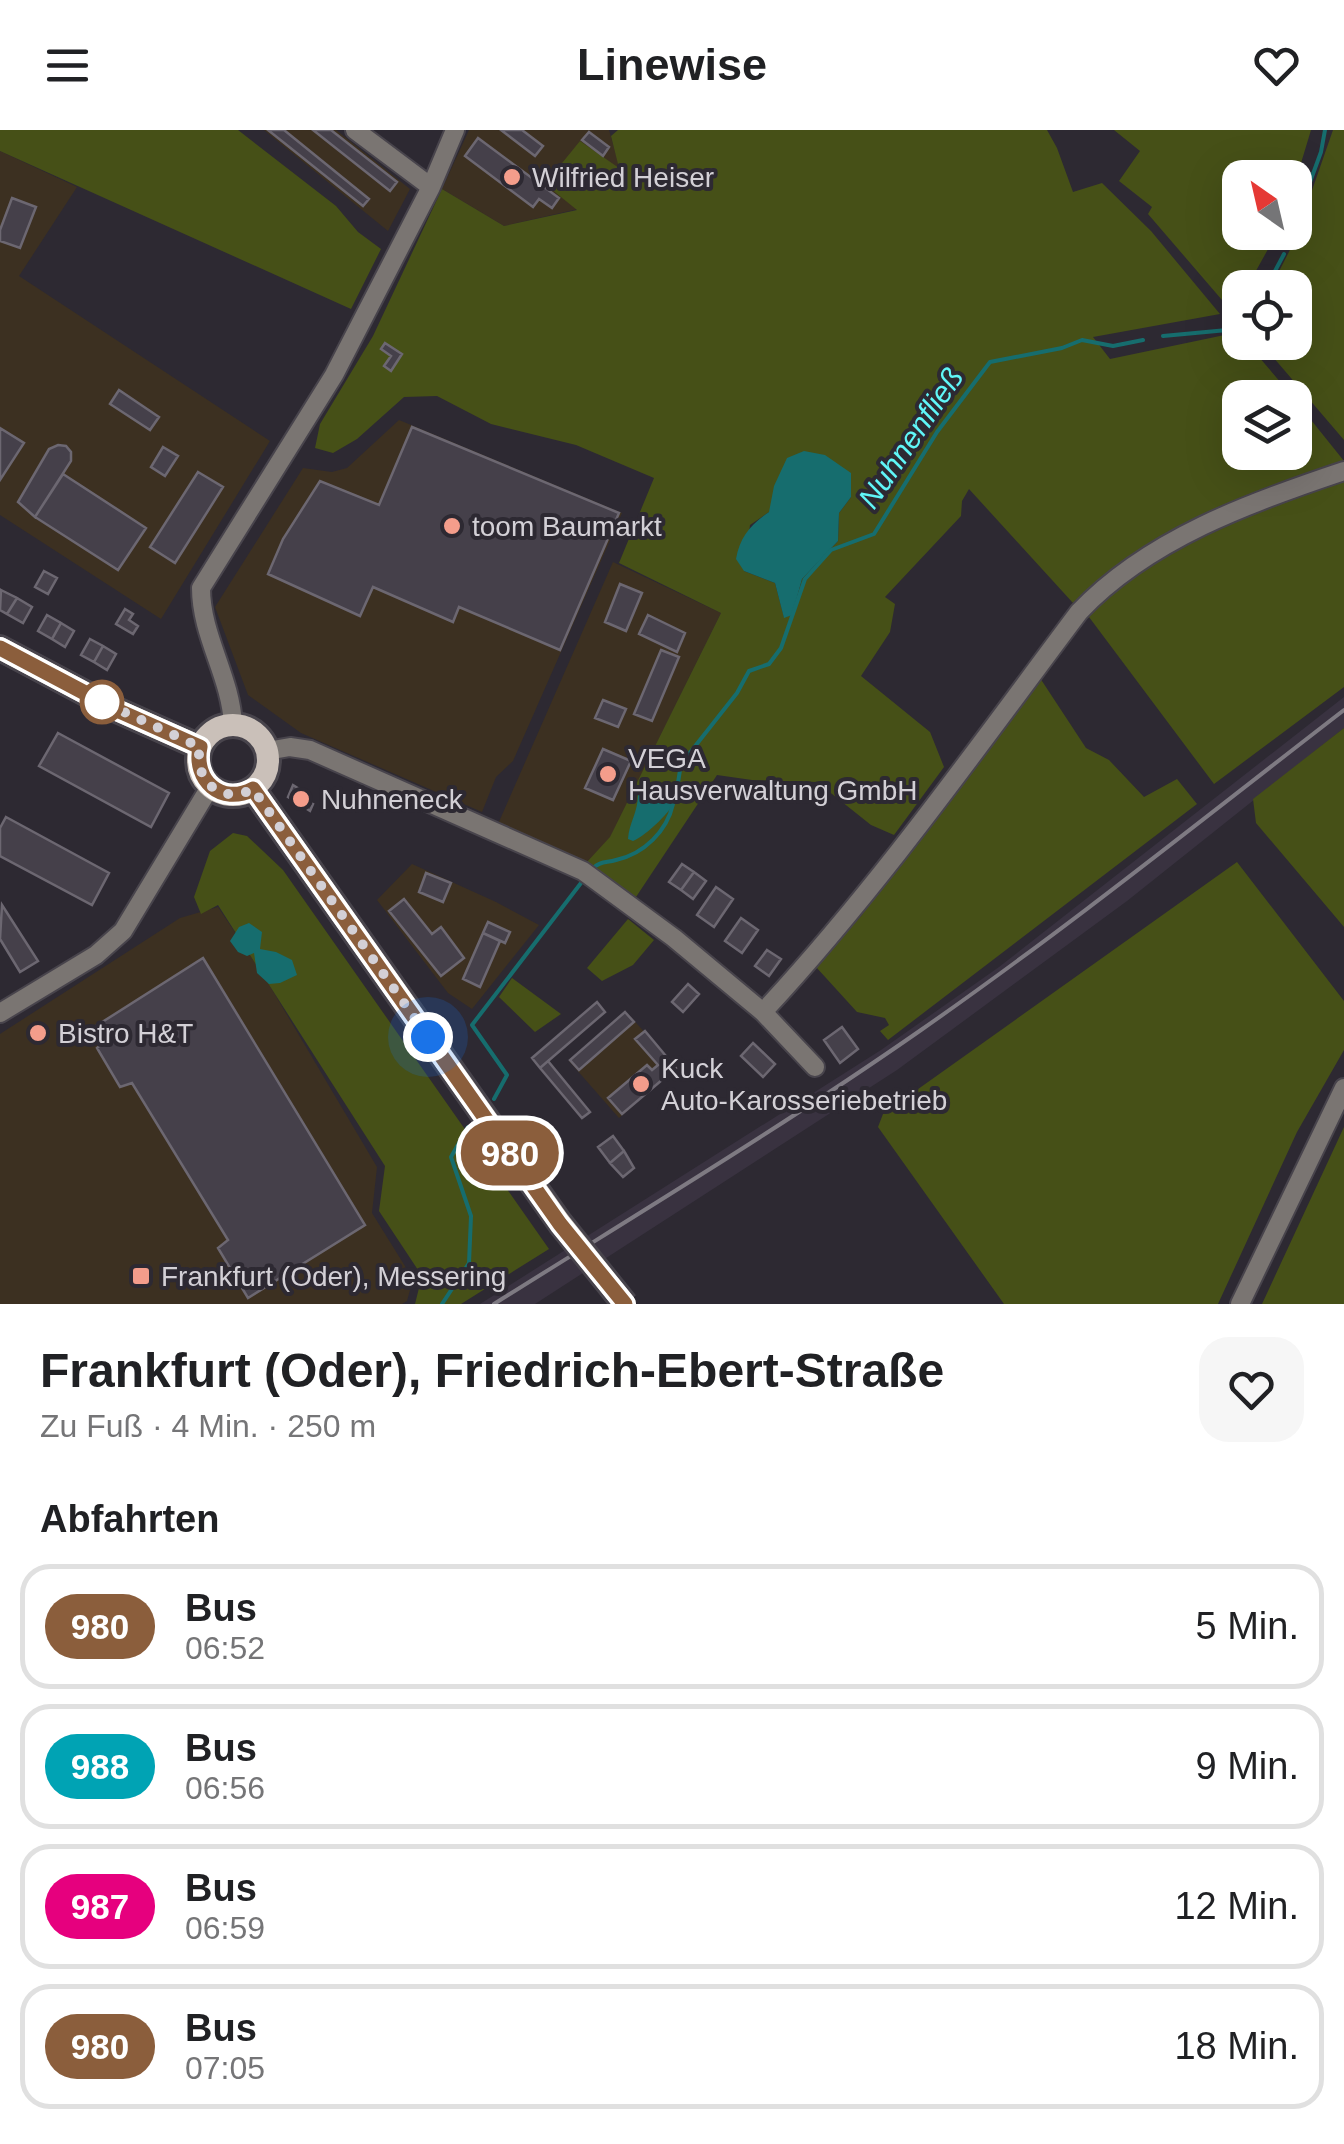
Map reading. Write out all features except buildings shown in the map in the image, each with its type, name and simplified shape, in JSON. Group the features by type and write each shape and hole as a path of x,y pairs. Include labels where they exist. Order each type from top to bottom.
{"main road":[{"path":"0,648 119,711 200,747"},
{"path":"234,725 255,732 267,752 264,776 253,789 235,795 210,787 199,768 200,747 214,731 234,725"},
{"path":"253,789 560,1224 625,1304"}],"street":[{"path":"355,130 430,187"},
{"path":"234,725 232,702 201,611 201,588 334,375 455,130"},
{"path":"764,1012 832,938 894,860 1096,593 1180,537 1270,496 1344,471"},
{"path":"267,752 310,750 583,872 674,938 764,1012 815,1067"},
{"path":"0,1014 96,955 124,931 210,787"},
{"path":"1240,1304 1344,1088"}],"shaded area":[{"path":"264,130 336,130 410,189 388,231"},
{"path":"469,130 609,130 620,169 578,209 504,226 442,189"},
{"path":"0,151 77,187 19,276 270,441 161,619 0,515"},
{"path":"399,420 622,513 513,761 496,777 482,812 301,733 248,695 215,607 303,468 332,472 347,468"},
{"name":"VEGA Hausverwaltung GmbH","path":"613,562 721,613 610,838 586,863 498,824"},
{"path":"1344,697 1344,728 1127,901 897,1070 535,1304 480,1304 881,1050 999,967"},
{"path":"412,864 539,925 472,1009 448,993 377,900"},
{"path":"218,907 264,976 377,1167 372,1213 413,1279 407,1301 0,1304 0,1034 180,918"},
{"name":"Kuck Auto-Karosseriebetrieb","path":"625,1011 677,1067 619,1118 569,1061"}],"green space":[{"path":"0,130 238,130 336,206 358,232 381,249 351,309 0,151"},
{"path":"618,130 1047,130 1073,192 1102,183 1151,231 1220,314 1093,337 1110,359 1222,336 1222,360 1261,360 1279,380 1222,380 1222,470 1312,470 1312,421 1344,461 1201,519 1136,557 1073,603 969,489 962,501 961,516 885,597 895,604 890,632 861,676 930,732 944,767 894,835 871,825 817,782 717,775 636,897 586,863 610,837 721,613 619,563 654,478 576,445 491,424 437,396 404,397 357,439 333,453 315,448 320,424 373,336 442,189 504,226 577,210 545,184 580,141 619,168 611,136","holes":["851,497 839,513 838,541 802,579 792,615 784,617 775,583 744,571 750,525 769,512"]},
{"path":"1114,130 1311,130 1302,160 1222,160 1222,250 1268,250 1256,270 1222,270 1222,300 1148,214 1152,207 1119,181 1140,151"},
{"path":"1333,130 1344,130 1344,440 1312,403 1312,380 1293,380 1276,360 1312,360 1312,270 1280,270 1290,250 1312,250 1312,190"},
{"path":"1344,481 1344,687 1214,784 1086,613 1147,569 1209,535"},
{"path":"1040,678 1086,748 1109,760 1144,797 1177,779 1197,804 888,1040 880,1031 889,1025 885,1018 857,1012 816,967 861,916"},
{"path":"1344,728 1344,927 1256,823 1253,799"},
{"path":"233,833 247,836 283,870 549,1249 461,1304 415,1304 422,1276 379,1211 385,1166 218,905 201,914 194,897 210,851"},
{"path":"1237,862 1344,1001 1344,1050 1297,1132 1218,1304 1004,1304 878,1127 883,1114"},
{"path":"628,919 654,940 633,965 602,981 587,968"},
{"path":"512,978 561,1014 535,1032 499,997"},
{"path":"1344,1127 1344,1304 1262,1304"}],"water":[{"path":"804,451 825,455 851,473 851,497 839,513 838,541 802,579 792,615 784,618 775,583 744,571 736,559 747,532 769,512 774,486 787,458"},
{"path":"650,784 667,785 678,796 659,822 633,841 628,839 638,795"},
{"path":"249,923 262,932 260,949 292,960 297,975 269,984 257,973 254,953 247,956 238,952 230,941 239,927"}],"waterway":[{"name":"Nuhnenfließ","path":"1312,177 1325,130"},
{"name":"Nuhnenfließ","path":"1276,270 1284,254"},
{"name":"Nuhnenfließ","path":"1163,336 1222,330"},
{"name":"Nuhnenfließ","path":"676,795 681,764 737,693 749,671 769,664 781,648 805,579 831,550 874,534 937,432 990,362 1062,348 1082,340 1113,346 1143,340"},
{"name":"Nuhnenfließ","path":"593,868 645,847 666,823 673,804"},
{"name":"Nuhnenfließ","path":"494,1099 507,1075 472,1025 581,883"},
{"name":"Nuhnenfließ","path":"442,1304 469,1263 471,1216 451,1157 468,1127"}],"railway":[{"path":"494,1304 763,1136 921,1030 1082,913 1344,710"}],"bus line":[{"name":"980","path":"0,648 119,711 200,747 198,758 203,779 217,792 235,795 253,789 560,1224 625,1304"}],"place":[{"name":"Wilfried Heiser","path":"512,177"},
{"name":"toom Baumarkt","path":"452,526"},
{"name":"VEGA Hausverwaltung GmbH","path":"608,774"},
{"name":"Nuhneneck","path":"301,799"},
{"name":"Bistro H&T","path":"38,1033"},
{"name":"Kuck Auto-Karosseriebetrieb","path":"641,1084"},
{"name":"Frankfurt (Oder), Messering","path":"141,1276"}],"route":[{"path":"102,702 89,696 200,747 198,758 203,779 217,792 235,795 253,789 428,1037"}]}
